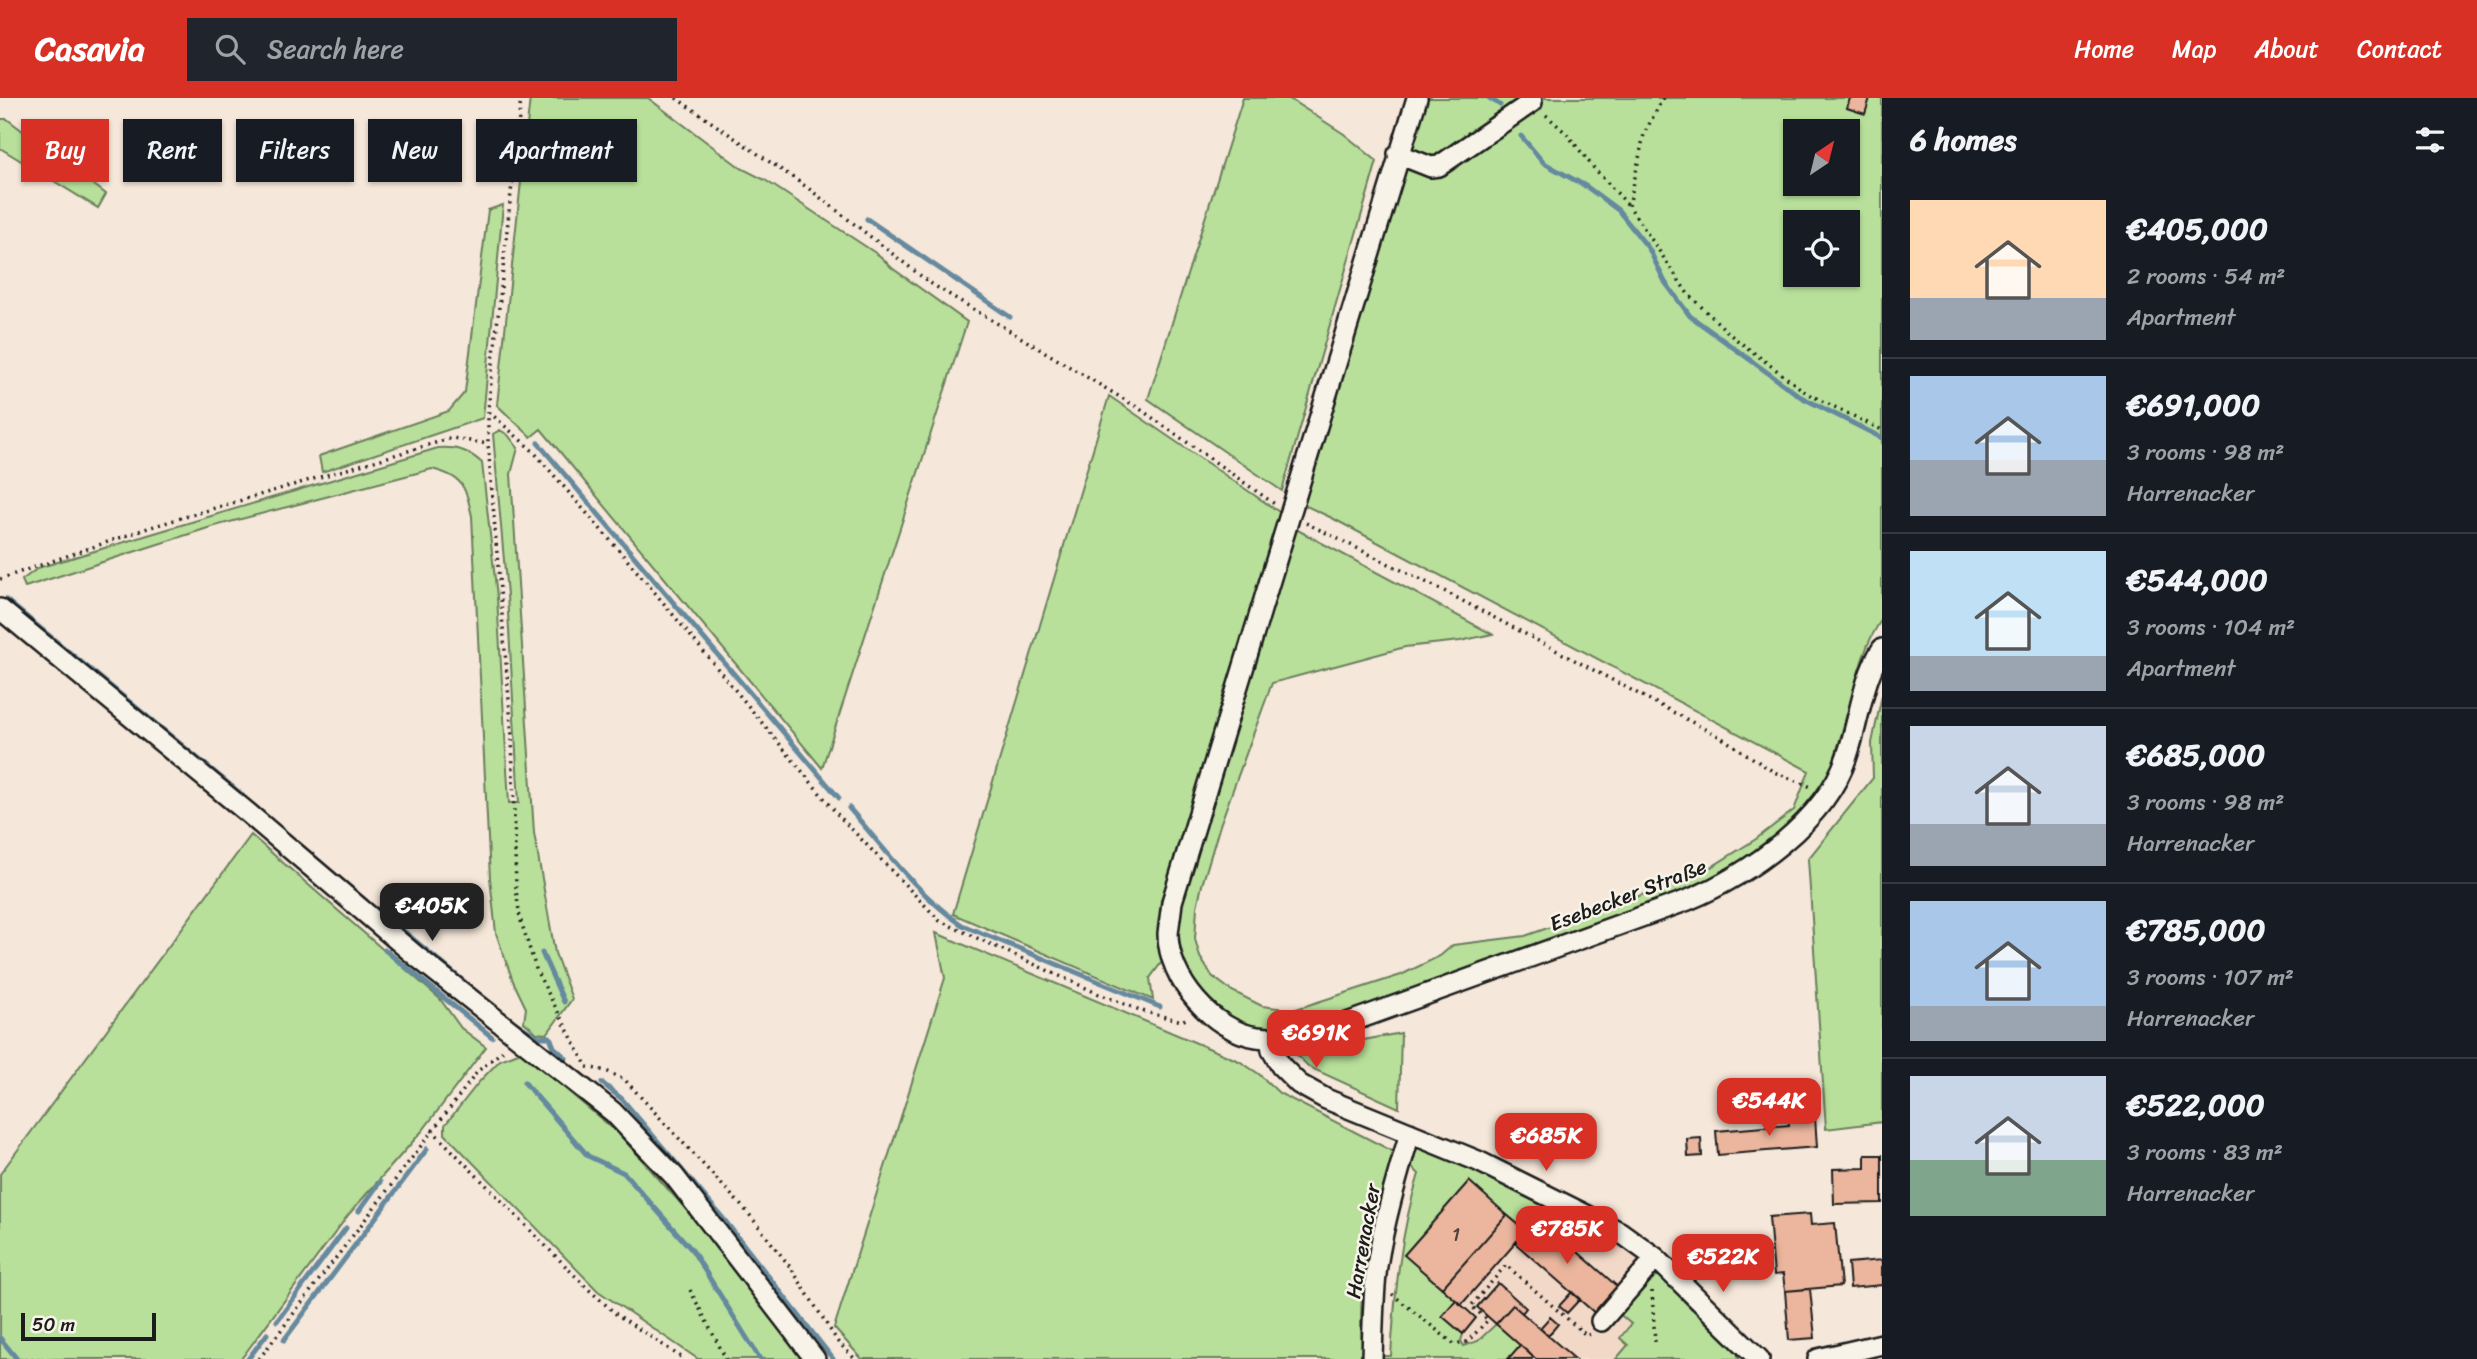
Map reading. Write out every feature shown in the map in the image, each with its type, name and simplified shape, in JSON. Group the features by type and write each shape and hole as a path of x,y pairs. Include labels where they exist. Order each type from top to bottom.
{"street":[{"name":"Esebecker Straße","path":"1416,98 1172,902 1168,935 1173,958 1184,982 1202,1008 1235,1032 1270,1038 1300,1037 1336,1027 1706,892 1749,867 1781,842 1828,795 1846,759 1874,664 1882,649"},
{"path":"1398,155 1431,167 1439,166 1532,103"},
{"path":"0,609 248,813 416,956 587,1090 632,1131 674,1176 815,1359"},
{"path":"1270,1038 1272,1050 1281,1066 1299,1084 1326,1099 1478,1161 1620,1232 1656,1258 1759,1359"},
{"name":"Harrenacker","path":"1372,1359 1376,1281 1388,1209 1410,1133"},
{"path":"1601,1321 1656,1258"},
{"path":"1818,1359 1882,1344"}],"path":[{"path":"521,98 488,411 488,444 512,736 516,890 520,918 537,972 587,1067 606,1071 625,1080 749,1214 791,1268 838,1342 855,1359"},
{"path":"676,98 808,188 930,283 1140,409 1289,514 1442,590 1722,738 1774,772 1828,795"},
{"path":"1629,206 1644,134 1663,98"},
{"path":"1532,103 1567,134 1629,206 1688,294 1733,337 1808,394 1882,430"},
{"path":"488,411 533,451 647,583 838,814 940,921 1087,989 1145,1012 1182,1021 1202,1008"},
{"path":"0,579 150,527 452,438 488,444"},
{"path":"259,1359 478,1071 519,1038"},
{"path":"432,1130 616,1314 684,1359"},
{"path":"1656,1258 1651,1277 1656,1343"},
{"path":"1376,1281 1454,1344 1467,1342 1488,1320 1471,1306 1506,1265 1587,1336 1601,1321"},
{"path":"690,1290 726,1359"}],"shaded area":[{"path":"1417,1147 1616,1238 1662,1275 1648,1278 1617,1312 1631,1324 1628,1345 1616,1359 1383,1359 1382,1356 1391,1356 1394,1300 1400,1258 1408,1208 1419,1174 1408,1163"}],"green space":[{"path":"530,98 648,98 741,168 765,180 880,256 892,268 967,322 822,768 541,429 531,437 497,405 521,182 637,182 637,119 528,119"},
{"path":"1243,98 1288,98 1344,134 1377,161 1282,491 1148,399"},
{"path":"1425,98 1882,98 1882,619 1862,660 1836,755 1826,781 1801,814 1769,842 1698,887 1314,1025 1282,1029 1257,1028 1231,1019 1216,1009 1193,981 1186,965 1181,947 1179,911 1294,528 1492,634 1460,641 1405,647 1272,683 1220,825 1197,907 1195,939 1200,957 1212,976 1232,991 1262,1006 1293,1010 1401,975 1440,956 1453,945 1525,936 1653,891 1713,866 1756,839 1794,810 1809,771 1304,505"},
{"path":"0,119 7,119 21,130 21,161 0,148"},
{"path":"56,182 90,182 106,194 98,208"},
{"path":"503,205 483,418 322,472 319,456 449,411 465,392 488,210"},
{"path":"1109,396 1282,514 1164,959 1150,978 1153,1000 953,914"},
{"path":"500,430 508,435 518,448 511,474 534,833 555,953 572,999 547,1034 537,1033 524,1022 526,1008 496,933 490,878 472,516 465,490 457,479 432,469 211,527 25,587 22,580 38,568 438,448 467,452 482,463 497,597 509,803 519,803 507,595 493,434"},
{"path":"1882,695 1882,1122 1826,1129 1808,859 1873,778 1872,743"},
{"path":"251,835 440,999 461,1028 486,1047 423,1130 349,1214 241,1359 0,1359 0,1174"},
{"path":"936,933 1239,1061 1259,1074 1279,1093 1394,1152 1379,1202 1363,1281 1361,1334 1364,1359 862,1359 834,1328 945,978"},
{"path":"1401,1033 1399,1108 1309,1067 1295,1053"},
{"path":"521,1052 618,1133 691,1215 802,1359 698,1359 598,1291 445,1134 445,1125 479,1082 500,1060"},
{"path":"1425,1147 1548,1204 1541,1217 1526,1231 1507,1215 1442,1288 1456,1300 1442,1316 1463,1334 1461,1341 1464,1346 1478,1341 1496,1324 1522,1347 1517,1359 1383,1359 1382,1356 1391,1356 1403,1241 1419,1174 1408,1163 1412,1149"},
{"path":"1662,1275 1684,1301 1736,1350 1739,1359 1616,1359 1628,1345 1620,1338 1631,1324 1616,1311 1648,1278"}],"building":[{"path":"1850,98 1870,98 1865,114 1847,108"},
{"path":"1815,1117 1817,1147 1718,1155 1716,1131 1789,1125 1788,1119"},
{"path":"1701,1138 1702,1156 1688,1157 1687,1139"},
{"path":"1865,1155 1882,1155 1882,1203 1834,1204 1833,1169 1865,1168"},
{"path":"1469,1181 1507,1215 1442,1288 1404,1255"},
{"path":"1810,1214 1811,1225 1835,1223 1841,1286 1785,1291 1783,1274 1774,1275 1769,1217"},
{"path":"1507,1215 1526,1231 1461,1305 1442,1288"},
{"path":"1538,1217 1619,1288 1596,1314 1515,1243"},
{"path":"1882,1260 1882,1285 1850,1288 1848,1263"},
{"path":"1498,1283 1526,1308 1522,1313 1513,1305 1496,1324 1477,1307"},
{"path":"1810,1289 1815,1338 1789,1340 1785,1291"},
{"path":"1572,1292 1580,1299 1567,1313 1559,1306"},
{"path":"1456,1300 1476,1318 1463,1334 1442,1316"},
{"path":"1513,1305 1575,1359 1536,1359 1522,1347 1496,1324"},
{"path":"1550,1317 1558,1324 1548,1336 1540,1328"},
{"path":"1520,1345 1532,1359 1508,1359"}],"waterway":[{"path":"1489,98 1500,105"},
{"path":"1521,136 1544,163 1587,187 1618,210 1649,249 1665,282 1690,316 1801,397 1882,438"},
{"path":"867,219 1010,317"},
{"path":"538,443 839,798"},
{"path":"6,600 241,794"},
{"path":"849,808 916,885 962,925 1160,1007"},
{"path":"299,844 366,901"},
{"path":"377,909 474,990"},
{"path":"385,950 492,1037"},
{"path":"542,953 564,1002"},
{"path":"517,1024 538,1037 550,1037 554,1047 566,1058"},
{"path":"524,1082 588,1156 624,1173 692,1250 760,1359"},
{"path":"602,1083 622,1099 722,1217 833,1359"},
{"path":"284,1340 427,1149"},
{"path":"359,1211 380,1182"},
{"path":"277,1321 346,1228"},
{"path":"248,1359 267,1334"},
{"path":"0,1338 17,1359"}]}
